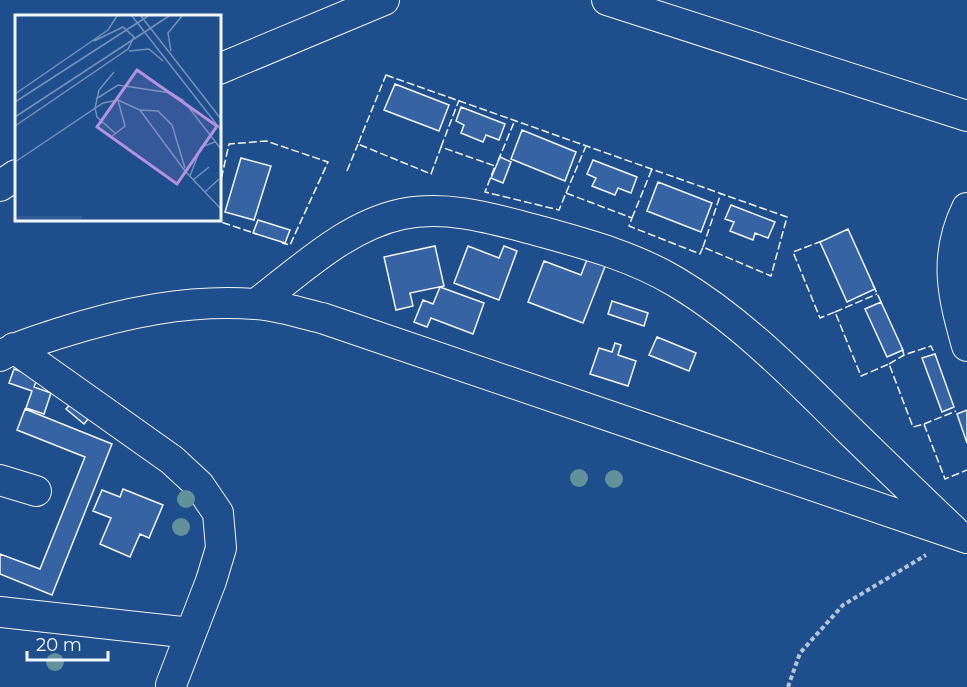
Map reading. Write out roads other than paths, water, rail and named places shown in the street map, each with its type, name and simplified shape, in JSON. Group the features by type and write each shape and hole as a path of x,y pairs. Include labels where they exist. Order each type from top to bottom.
{"lane":[{"path":"220,69 384,0"},
{"path":"606,0 967,116"},
{"path":"0,186 15,176"},
{"path":"967,208 960,223 952,257 953,291 967,346"},
{"path":"256,304 327,250 363,228 403,214 444,211 486,217 597,247 638,262 676,282 728,319 804,385 963,537"},
{"path":"7,352 93,323 143,311 198,303 256,304 322,318 963,537"},
{"path":"7,352 172,460 200,485 218,513 221,548 171,685"},
{"path":"0,480 36,492"},
{"path":"0,612 191,633"}]}
